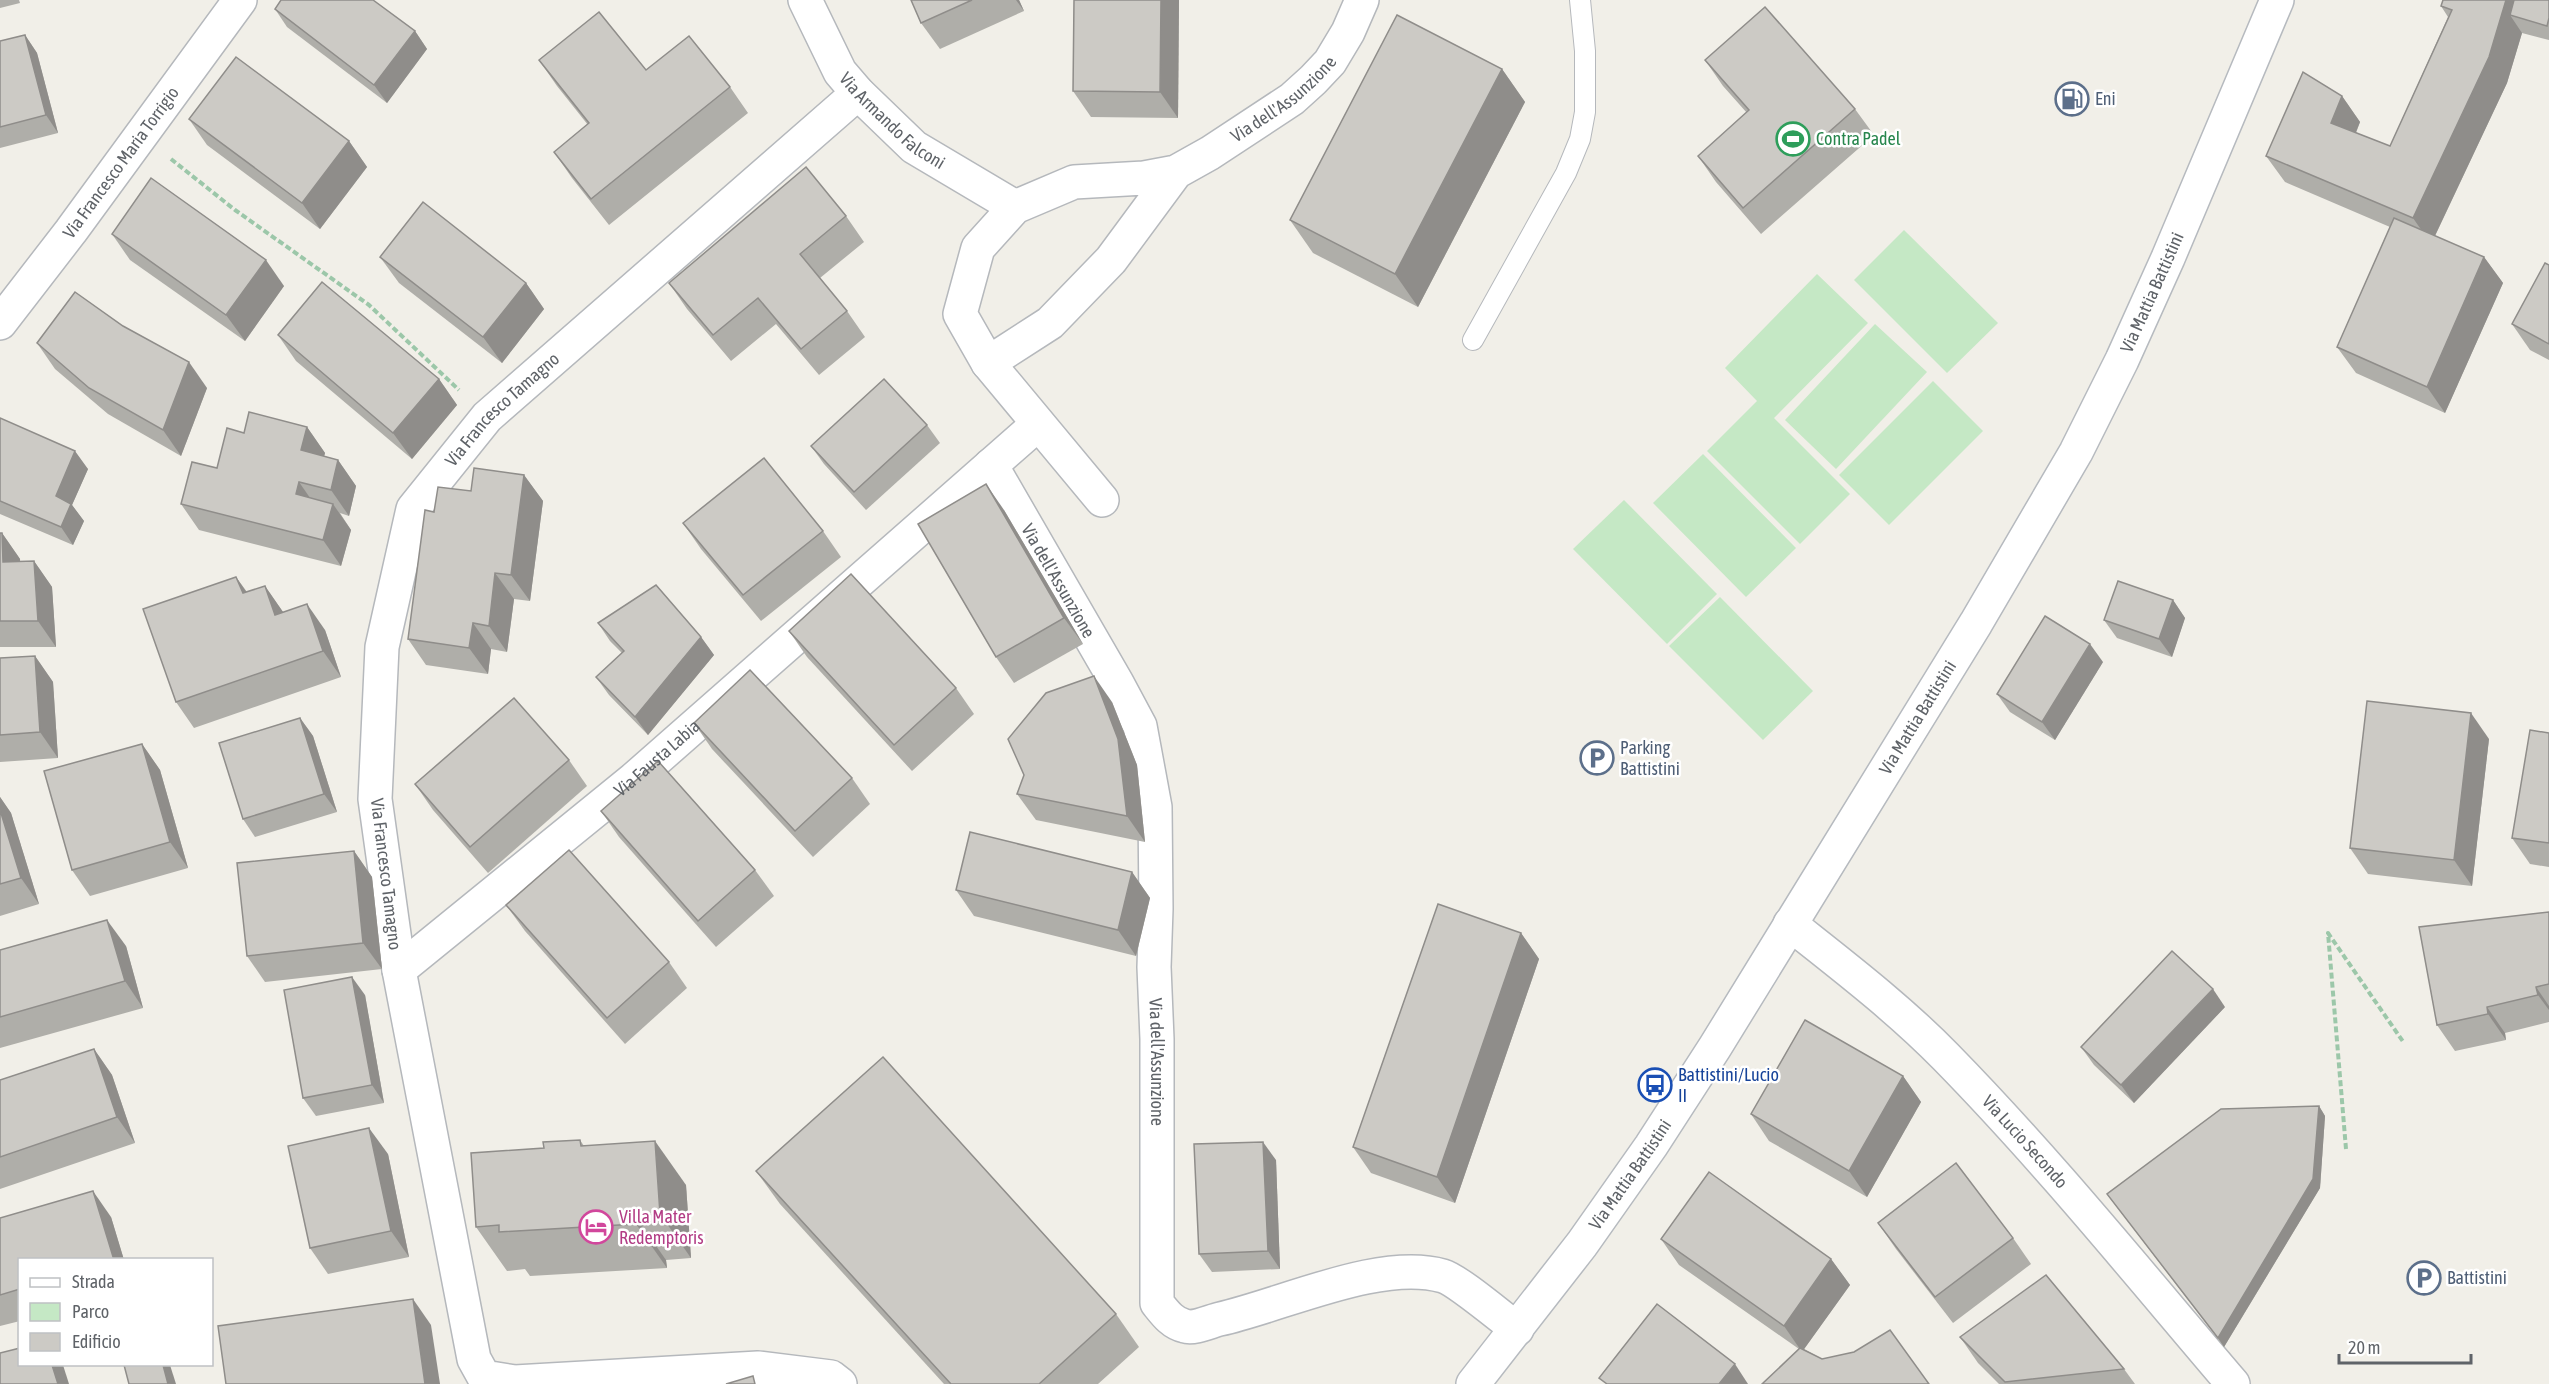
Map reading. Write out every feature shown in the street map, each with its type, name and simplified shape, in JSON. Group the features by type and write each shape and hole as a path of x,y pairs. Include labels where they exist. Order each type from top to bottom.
{"street":[{"name":"Via Francesco Maria Torrigio","path":"0,323 142,136 240,0"},
{"name":"Via Armando Falconi","path":"805,0 840,72 858,93 914,147 1015,207"},
{"name":"Via dell'Assunzione","path":"1102,500 988,363 960,314 978,248 1015,207 1074,182 1144,178 1176,172 1268,116 1314,80 1330,62 1348,32 1362,0"},
{"name":"Via Mattia Battistini","path":"1473,1384 1582,1244 1651,1146 1970,633 2076,452 2122,360 2168,258 2277,0"},
{"name":"Via Francesco Tamagno","path":"840,1384 831,1377 758,1368 515,1382 484,1377 474,1359 399,970 375,799 382,647 413,509 488,417 858,93"},
{"name":"Via dell'Assunzione","path":"988,363 1050,323 1112,260 1176,172"},
{"name":"Via Fausta Labia","path":"399,970 634,780 1038,424"},
{"name":"Via dell'Assunzione","path":"991,465 1118,683 1140,726 1155,807 1157,1304 1169,1318 1186,1327 1335,1286 1388,1274 1419,1271 1446,1276 1517,1329"},
{"name":"Via Lucio Secondo","path":"1790,924 1854,975 1944,1055 2041,1160 2233,1384"}],"lane":[{"path":"1473,340 1566,173 1580,139 1585,112 1585,51 1580,0"}],"path":[{"path":"142,136 235,210 369,305 488,417"},
{"path":"2346,1149 2328,933 2404,1043"}],"green space":[{"path":"1904,230 1998,323 1947,373 1854,280"},
{"path":"1817,274 1868,323 1774,418 1850,494 1800,544 1707,451 1757,401 1725,368"},
{"path":"1875,324 1927,372 1836,469 1785,420"},
{"path":"1933,381 1983,431 1889,525 1839,475"},
{"path":"1703,454 1796,548 1746,597 1653,503"},
{"path":"1624,500 1717,594 1667,644 1573,549"},
{"path":"1720,597 1813,691 1763,740 1669,646"}],"building":[{"path":"281,0 373,0 415,31 374,85 275,9"},
{"path":"911,0 972,0 921,23"},
{"path":"1074,0 1161,0 1160,92 1073,91"},
{"path":"2443,0 2506,0 2489,57 2413,218 2266,156 2303,72 2342,96 2331,123 2390,146 2452,10 2441,6"},
{"path":"2514,0 2549,0 2547,26 2510,15"},
{"path":"1765,7 1855,109 1743,208 1698,156 1749,110 1705,60"},
{"path":"599,12 646,70 689,36 730,87 591,199 554,152 589,123 539,60"},
{"path":"1397,15 1502,69 1395,274 1290,220"},
{"path":"25,35 46,115 0,127 0,41"},
{"path":"236,57 349,141 302,203 189,119"},
{"path":"806,167 846,216 800,254 847,311 801,349 758,298 713,335 669,283"},
{"path":"151,178 266,260 226,315 112,234"},
{"path":"423,202 526,283 483,337 380,257"},
{"path":"2394,218 2484,257 2427,387 2337,347"},
{"path":"2545,263 2549,265 2549,344 2512,324"},
{"path":"322,282 439,379 393,433 278,335"},
{"path":"75,292 123,326 189,362 163,430 89,388 37,343"},
{"path":"884,379 927,425 854,492 811,446"},
{"path":"249,412 307,427 301,450 338,460 331,490 299,482 296,494 333,504 323,540 181,504 192,462 217,468 227,428 244,433"},
{"path":"0,418 75,451 56,496 71,504 61,527 0,501"},
{"path":"764,458 823,531 743,595 683,523"},
{"path":"474,468 524,475 511,575 495,573 489,626 473,623 469,648 408,639 425,510 434,512 438,487 471,491"},
{"path":"986,484 1064,618 996,657 918,524"},
{"path":"0,533 2,533 3,562 34,561 38,621 0,621"},
{"path":"851,574 956,688 894,745 789,631"},
{"path":"236,577 243,593 265,586 275,615 307,604 323,651 176,702 143,609"},
{"path":"2118,581 2173,600 2159,639 2104,620"},
{"path":"656,585 701,637 635,717 596,677 624,651 598,623"},
{"path":"2045,616 2090,644 2042,722 1997,694"},
{"path":"35,656 40,732 0,735 0,658"},
{"path":"750,670 852,778 795,831 694,723"},
{"path":"1094,676 1118,739 1127,816 1017,794 1024,775 1008,739 1046,693"},
{"path":"514,698 569,760 470,847 415,784"},
{"path":"2367,701 2471,713 2454,860 2350,848"},
{"path":"300,718 324,794 243,819 219,743"},
{"path":"2530,730 2549,733 2549,843 2512,838"},
{"path":"142,744 170,842 72,870 44,771"},
{"path":"658,761 755,870 698,921 601,811"},
{"path":"0,810 21,878 0,884"},
{"path":"970,832 1132,872 1118,930 956,890"},
{"path":"569,850 669,962 607,1018 506,905"},
{"path":"354,851 363,943 247,956 237,863"},
{"path":"1438,904 1521,933 1437,1177 1353,1147"},
{"path":"2549,912 2549,984 2536,987 2538,995 2487,1007 2488,1014 2437,1025 2419,927"},
{"path":"107,920 125,981 0,1017 0,950"},
{"path":"2172,951 2213,989 2121,1085 2081,1047"},
{"path":"352,977 372,1085 303,1098 284,990"},
{"path":"1805,1020 1903,1076 1849,1171 1751,1114"},
{"path":"94,1049 117,1117 0,1157 0,1080"},
{"path":"883,1057 1116,1314 1039,1384 951,1384 756,1171"},
{"path":"2319,1106 2313,1179 2218,1338 2107,1194 2221,1109"},
{"path":"369,1128 391,1231 310,1248 288,1146"},
{"path":"580,1140 581,1146 655,1141 660,1214 635,1216 636,1224 499,1232 499,1225 476,1227 471,1153 544,1148 543,1142"},
{"path":"1263,1142 1268,1251 1199,1254 1194,1144"},
{"path":"1956,1163 2013,1238 1935,1297 1878,1223"},
{"path":"1709,1172 1831,1259 1784,1326 1661,1239"},
{"path":"93,1191 113,1258 18,1258 18,1290 0,1295 0,1218"},
{"path":"2046,1275 2124,1369 2005,1382 1960,1337"},
{"path":"413,1299 425,1384 226,1384 218,1326"},
{"path":"1657,1304 1735,1364 1719,1384 1607,1384 1599,1378"},
{"path":"1890,1330 1929,1384 1762,1384 1800,1348 1822,1359 1854,1352"},
{"path":"18,1348 18,1366 52,1366 58,1384 0,1384 0,1353"},
{"path":"124,1366 163,1366 168,1384 129,1384"},
{"path":"753,1376 755,1384 726,1384"}],"place":[{"name":"Eni","path":"2072,99"},
{"name":"Contra Padel","path":"1793,139"},
{"name":"Parking Battistini","path":"1597,758"},
{"name":"Battistini/Lucio II","path":"1655,1085"},
{"name":"Villa Mater Redemptoris","path":"596,1227"},
{"name":"Battistini","path":"2424,1278"}]}
